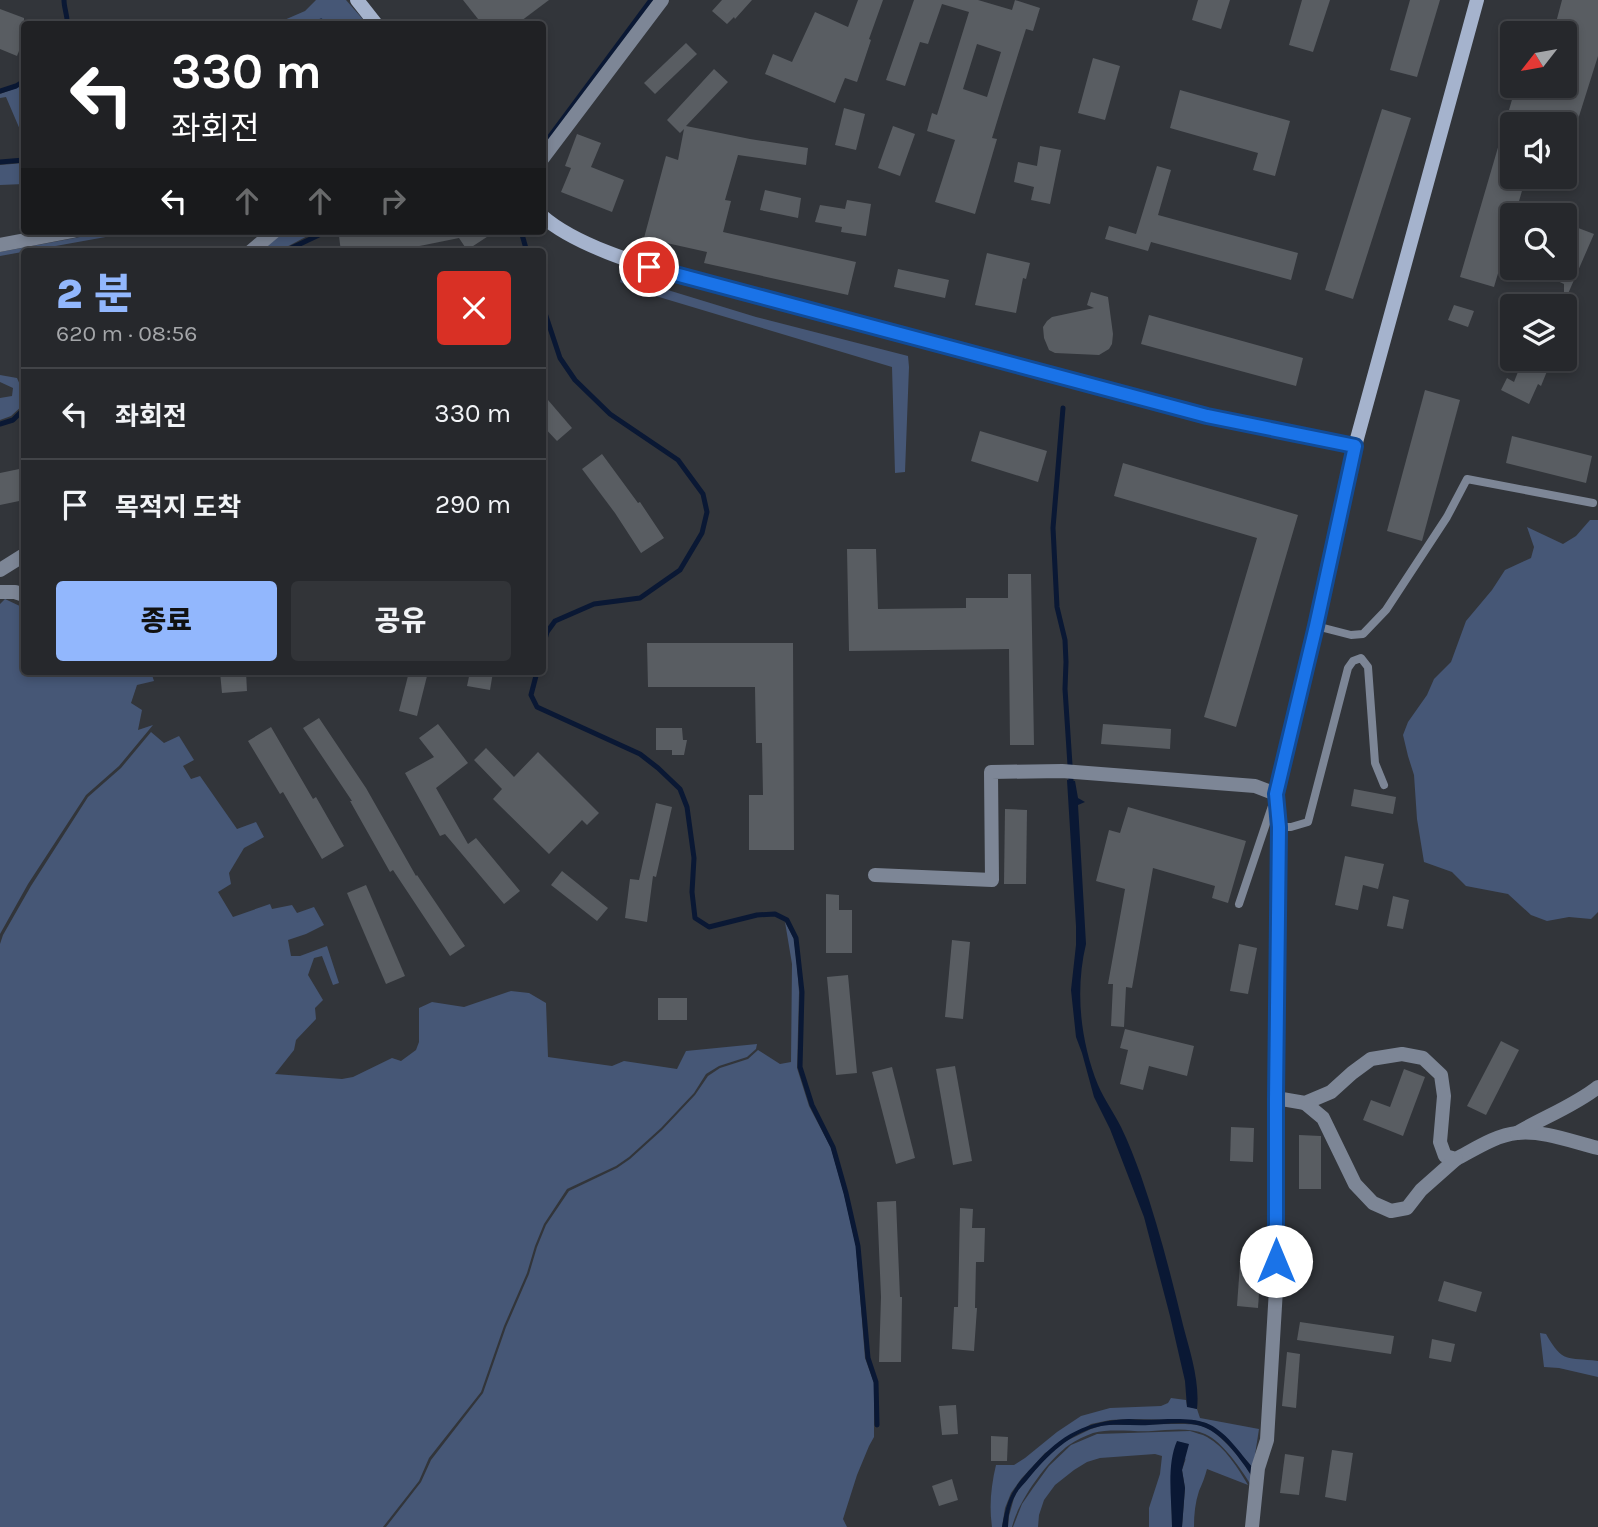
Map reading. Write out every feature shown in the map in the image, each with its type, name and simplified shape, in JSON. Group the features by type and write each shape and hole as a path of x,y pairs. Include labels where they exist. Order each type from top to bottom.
{"street":[{"path":"357,0 374,21"},
{"path":"546,154 662,0"},
{"path":"1252,1527 1255,1485 1267,1440 1276,1289 1279,827 1276,794 1355,446 1477,0"},
{"path":"546,219 567,233 621,257 680,276 1207,416 1355,446"},
{"path":"0,245 52,235"},
{"path":"255,248 270,235"},
{"path":"0,570 21,557"},
{"path":"0,592 21,593"},
{"path":"875,876 992,880 991,772 1068,772 1255,786 1276,794"},
{"path":"1306,1103 1331,1092 1371,1059 1402,1054 1423,1058 1441,1075 1444,1096 1440,1142 1445,1156 1456,1159"},
{"path":"1517,1133 1587,1096 1598,1087"},
{"path":"1276,1098 1306,1103 1323,1118 1355,1184 1373,1203 1391,1211 1407,1208 1421,1190 1456,1159 1500,1137 1517,1133 1541,1134 1598,1148"}],"lane":[{"path":"1316,626 1351,635 1363,634 1386,610 1447,517 1467,479 1594,503"},
{"path":"1279,827 1308,822 1348,668 1353,661 1361,658 1368,667 1375,762 1384,785"},
{"path":"1239,904 1276,794"}],"shaded area":[{"path":"316,0 346,0 364,21 282,21 305,11"},
{"path":"21,86 21,132 6,97 0,98 0,94"},
{"path":"21,163 21,184 0,185 0,165"},
{"path":"91,235 117,235 44,248 21,248"},
{"path":"277,235 309,235 285,248 262,248"},
{"path":"21,248 21,252 0,256 0,252"},
{"path":"622,276 756,317 908,356 905,472 895,473 892,367 649,294 620,282"},
{"path":"0,375 17,378 21,387 21,407 11,416 0,420 0,398 12,396 13,388 0,382"},
{"path":"1590,520 1598,520 1598,912 1591,919 1569,917 1547,921 1531,915 1508,894 1466,886 1452,872 1424,862 1414,775 1403,735 1434,679 1451,662 1466,621 1505,570 1531,558 1534,547 1527,527 1563,544 1576,536"},
{"path":"5,599 21,607 21,675 152,675 154,681 137,685 131,703 142,710 138,730 153,725 119,766 86,795 28,884 0,934 0,604"},
{"path":"151,732 164,743 179,736 194,760 183,766 191,779 200,776 237,829 256,822 264,837 244,848 229,873 231,884 218,892 233,917 270,904 272,909 292,905 297,913 314,907 324,925 288,940 291,956 300,956 327,946 339,983 333,985 322,956 314,958 308,975 323,1000 315,1008 316,1019 296,1040 294,1050 275,1074 342,1079 353,1077 392,1058 401,1061 416,1050 419,1042 419,1008 432,1002 464,1007 511,991 529,993 546,1003 548,1057 612,1066 624,1061 677,1069 686,1051 757,1044 756,1049 747,1057 719,1066 706,1074 694,1093 629,1157 567,1189 544,1224 481,1392 429,1458 419,1481 383,1527 0,1527 0,944 31,886 88,797 121,768"},
{"path":"1067,780 1075,781 1078,798 1085,802 1078,805 1086,944 1080,997 1083,1033 1098,1085 1129,1145 1153,1213 1194,1367 1197,1409 1187,1407 1185,1381 1144,1217 1110,1129 1094,1097 1076,1037 1071,990 1076,926"},
{"path":"785,922 794,939 797,965 797,1068 809,1106 831,1148 844,1194 856,1246 865,1358 874,1383 874,1437 857,1475 843,1519 847,1527 386,1527 421,1482 431,1460 483,1393 546,1225 569,1191 630,1159 695,1095 708,1076 720,1068 748,1059 758,1050 780,1064 791,1062 792,964"},
{"path":"1540,1333 1546,1334 1562,1355 1572,1359 1598,1361 1598,1377 1544,1367"},
{"path":"1171,1398 1186,1400 1187,1406 1197,1409 1200,1418 1259,1429 1253,1468 1225,1436 1206,1423 1192,1420 1129,1419 1091,1424 1045,1453 1011,1493 1002,1527 992,1527 991,1496 996,1465 1014,1465 1081,1416 1110,1408 1161,1406"},
{"path":"1129,1419 1188,1419 1213,1426 1226,1436 1253,1468 1252,1476 1227,1443 1202,1426 1179,1423 1101,1426 1069,1440 1043,1462 1018,1491 1013,1499 1008,1527 1002,1527 1006,1508 1016,1487 1044,1454 1065,1437 1087,1426"},
{"path":"1190,1424 1207,1428 1225,1442 1243,1462 1251,1477 1251,1485 1225,1449 1205,1434 1179,1429 1093,1433 1072,1443 1052,1460 1020,1505 1012,1527 1008,1527 1018,1490 1062,1443 1104,1425"},
{"path":"1190,1431 1205,1436 1220,1446 1248,1485 1207,1469 1199,1491 1194,1527 1182,1527 1185,1488 1182,1470 1186,1458 1171,1478 1172,1527 1149,1527 1149,1508 1160,1474 1162,1456 1155,1454 1100,1458 1087,1462 1055,1485 1044,1500 1038,1527 1013,1527 1022,1504 1033,1488 1049,1466 1071,1445 1097,1434"},
{"path":"1177,1441 1189,1444 1182,1470 1185,1488 1182,1527 1172,1527 1171,1472"}],"building":[{"path":"463,0 549,0 521,21 480,21"},
{"path":"722,0 752,0 727,24 712,11"},
{"path":"858,0 883,0 857,82 845,78 835,103 765,74 773,54 792,62 815,12 848,27"},
{"path":"914,0 978,0 1012,10 1015,0 1040,8 1033,31 1026,29 992,138 997,139 975,214 935,202 955,140 927,131 932,113 937,115 969,12 942,4 928,44 920,42 905,86 886,80","holes":["977,44 1001,52 987,97 963,89"]},
{"path":"1198,0 1230,0 1221,29 1192,20"},
{"path":"1302,0 1330,0 1313,52 1289,45"},
{"path":"1410,0 1440,0 1417,77 1390,70"},
{"path":"1562,0 1598,0 1598,56 1577,123 1577,112 1508,112 1512,98 1577,98 1577,21 1556,21"},
{"path":"0,9 24,18 24,21 21,21 21,46 17,56 0,49"},
{"path":"686,43 697,54 655,94 644,83"},
{"path":"1093,58 1120,66 1105,120 1078,113"},
{"path":"714,69 728,82 686,126 808,148 806,165 738,155 725,200 731,201 723,232 856,262 848,295 704,263 707,252 644,238 666,156 678,160 684,129 680,133 667,120"},
{"path":"1180,90 1290,121 1275,176 1253,170 1258,153 1170,128"},
{"path":"844,108 865,114 856,150 835,145"},
{"path":"1382,109 1411,118 1353,299 1325,290"},
{"path":"893,126 915,134 900,176 878,168"},
{"path":"577,134 601,143 591,167 624,180 612,212 561,192 571,168 565,166"},
{"path":"1500,141 1500,189 1523,189 1518,203 1500,203 1500,267 1494,287 1460,277"},
{"path":"1040,146 1061,150 1050,204 1031,200 1034,187 1014,182 1018,162 1037,166"},
{"path":"1157,166 1171,170 1158,215 1298,253 1291,280 1151,242 1148,251 1105,239 1109,226 1136,234"},
{"path":"765,190 801,198 798,218 760,210"},
{"path":"847,200 871,204 866,236 841,232 842,227 815,222 820,205 845,209"},
{"path":"1577,228 1594,234 1577,273"},
{"path":"490,235 470,248 466,248 459,238 410,248 340,248 339,236"},
{"path":"987,253 1030,263 1026,279 1023,278 1016,313 975,305"},
{"path":"898,269 949,280 945,298 894,287"},
{"path":"1555,280 1574,280 1568,294 1564,294 1564,284"},
{"path":"1091,292 1108,297 1113,334 1109,349 1099,355 1055,353 1049,350 1043,327 1047,321 1052,317 1094,308 1087,305"},
{"path":"1454,305 1474,311 1468,327 1448,320"},
{"path":"1149,315 1303,358 1296,386 1141,344"},
{"path":"1518,371 1547,371 1529,404 1501,390 1507,378 1514,382"},
{"path":"1425,390 1460,400 1422,541 1387,531"},
{"path":"546,398 572,428 557,441 546,429"},
{"path":"980,431 1047,451 1038,482 971,461"},
{"path":"1512,436 1592,456 1586,483 1506,463"},
{"path":"602,454 664,538 641,553 582,469"},
{"path":"1123,463 1298,515 1236,727 1204,717 1257,538 1114,496"},
{"path":"21,469 21,501 0,505 0,473"},
{"path":"847,549 876,549 878,609 966,608 966,598 1008,598 1008,574 1031,574 1034,745 1010,745 1009,649 849,651"},
{"path":"647,643 793,643 794,850 749,850 749,795 763,795 762,743 756,743 755,687 648,687"},
{"path":"220,675 246,675 247,691 222,693"},
{"path":"408,675 427,675 417,716 399,711"},
{"path":"469,675 492,675 490,690 467,686"},
{"path":"319,718 366,788 416,876 465,946 450,956 393,870 390,872 352,801 303,728"},
{"path":"438,724 468,763 436,788 468,844 476,838 520,891 504,904 445,834 440,836 405,773 434,757 419,738"},
{"path":"1103,724 1171,729 1170,749 1101,744"},
{"path":"271,727 344,846 322,859 283,792 280,794 248,741"},
{"path":"656,728 682,728 683,740 687,740 684,755 672,755 672,750 656,750"},
{"path":"486,748 514,777 538,752 599,813 587,825 582,820 549,854 493,799 502,789 474,760"},
{"path":"1354,789 1396,797 1393,814 1351,806"},
{"path":"656,803 672,807 656,877 653,876 647,922 625,918 630,879 639,880"},
{"path":"1128,807 1246,841 1228,903 1212,898 1215,886 1153,868 1132,988 1126,987 1124,1027 1111,1026 1113,984 1108,984 1125,889 1096,881 1109,830 1120,833"},
{"path":"1005,809 1027,810 1026,884 1004,884"},
{"path":"1345,856 1384,864 1378,889 1363,885 1358,910 1335,905"},
{"path":"562,871 608,908 597,921 551,885"},
{"path":"366,885 405,976 386,984 347,893"},
{"path":"826,894 839,895 839,910 852,910 852,953 826,953"},
{"path":"1393,896 1409,900 1403,929 1387,926"},
{"path":"952,940 970,942 963,1019 945,1017"},
{"path":"1239,944 1257,948 1248,994 1230,991"},
{"path":"848,975 857,1073 836,1075 827,977"},
{"path":"658,998 687,998 687,1020 658,1020"},
{"path":"1125,1029 1194,1046 1187,1076 1149,1066 1143,1090 1120,1084 1128,1050 1120,1048"},
{"path":"1501,1041 1519,1050 1486,1115 1467,1106"},
{"path":"955,1066 972,1161 953,1165 936,1069"},
{"path":"892,1067 915,1158 896,1164 872,1072"},
{"path":"1404,1069 1425,1077 1403,1136 1363,1120 1371,1100 1390,1107"},
{"path":"1231,1127 1254,1128 1253,1162 1230,1161"},
{"path":"1299,1135 1321,1136 1321,1189 1299,1189"},
{"path":"896,1201 902,1297 901,1362 879,1362 881,1297 877,1202"},
{"path":"960,1208 973,1209 972,1228 985,1228 984,1262 976,1262 974,1351 952,1349 954,1307 958,1307"},
{"path":"1240,1264 1261,1265 1258,1308 1237,1306"},
{"path":"1444,1281 1482,1292 1476,1312 1438,1301"},
{"path":"1300,1322 1394,1336 1391,1354 1297,1340"},
{"path":"1432,1339 1455,1344 1451,1362 1429,1358"},
{"path":"1287,1352 1300,1354 1296,1408 1282,1406"},
{"path":"956,1405 958,1434 942,1435 939,1406"},
{"path":"991,1436 1008,1437 1007,1461 991,1461"},
{"path":"1332,1450 1353,1453 1346,1501 1325,1497"},
{"path":"1285,1454 1304,1457 1299,1495 1280,1493"},
{"path":"952,1479 958,1500 939,1506 932,1486"}],"waterway":[{"path":"64,0 67,21"},
{"path":"546,142 651,0"},
{"path":"0,91 21,83"},
{"path":"0,162 21,160"},
{"path":"291,248 319,235"},
{"path":"522,235 526,248"},
{"path":"546,316 560,358 575,380 610,414 678,460 703,494 707,512 702,533 680,570 640,598 594,604 555,621 546,636"},
{"path":"1063,408 1053,528 1057,607 1065,640 1071,780"},
{"path":"0,424 13,420 21,412"},
{"path":"536,675 531,695 537,707 640,754 680,789 687,807 694,858 692,892 695,918 709,927 757,915 775,914 787,920 796,938 802,992 800,1067 812,1105 833,1147 858,1246 868,1358 876,1382 877,1425"}],"route":[{"path":"649,267 1207,416 1355,446 1276,794 1279,827 1276,1261"}]}
